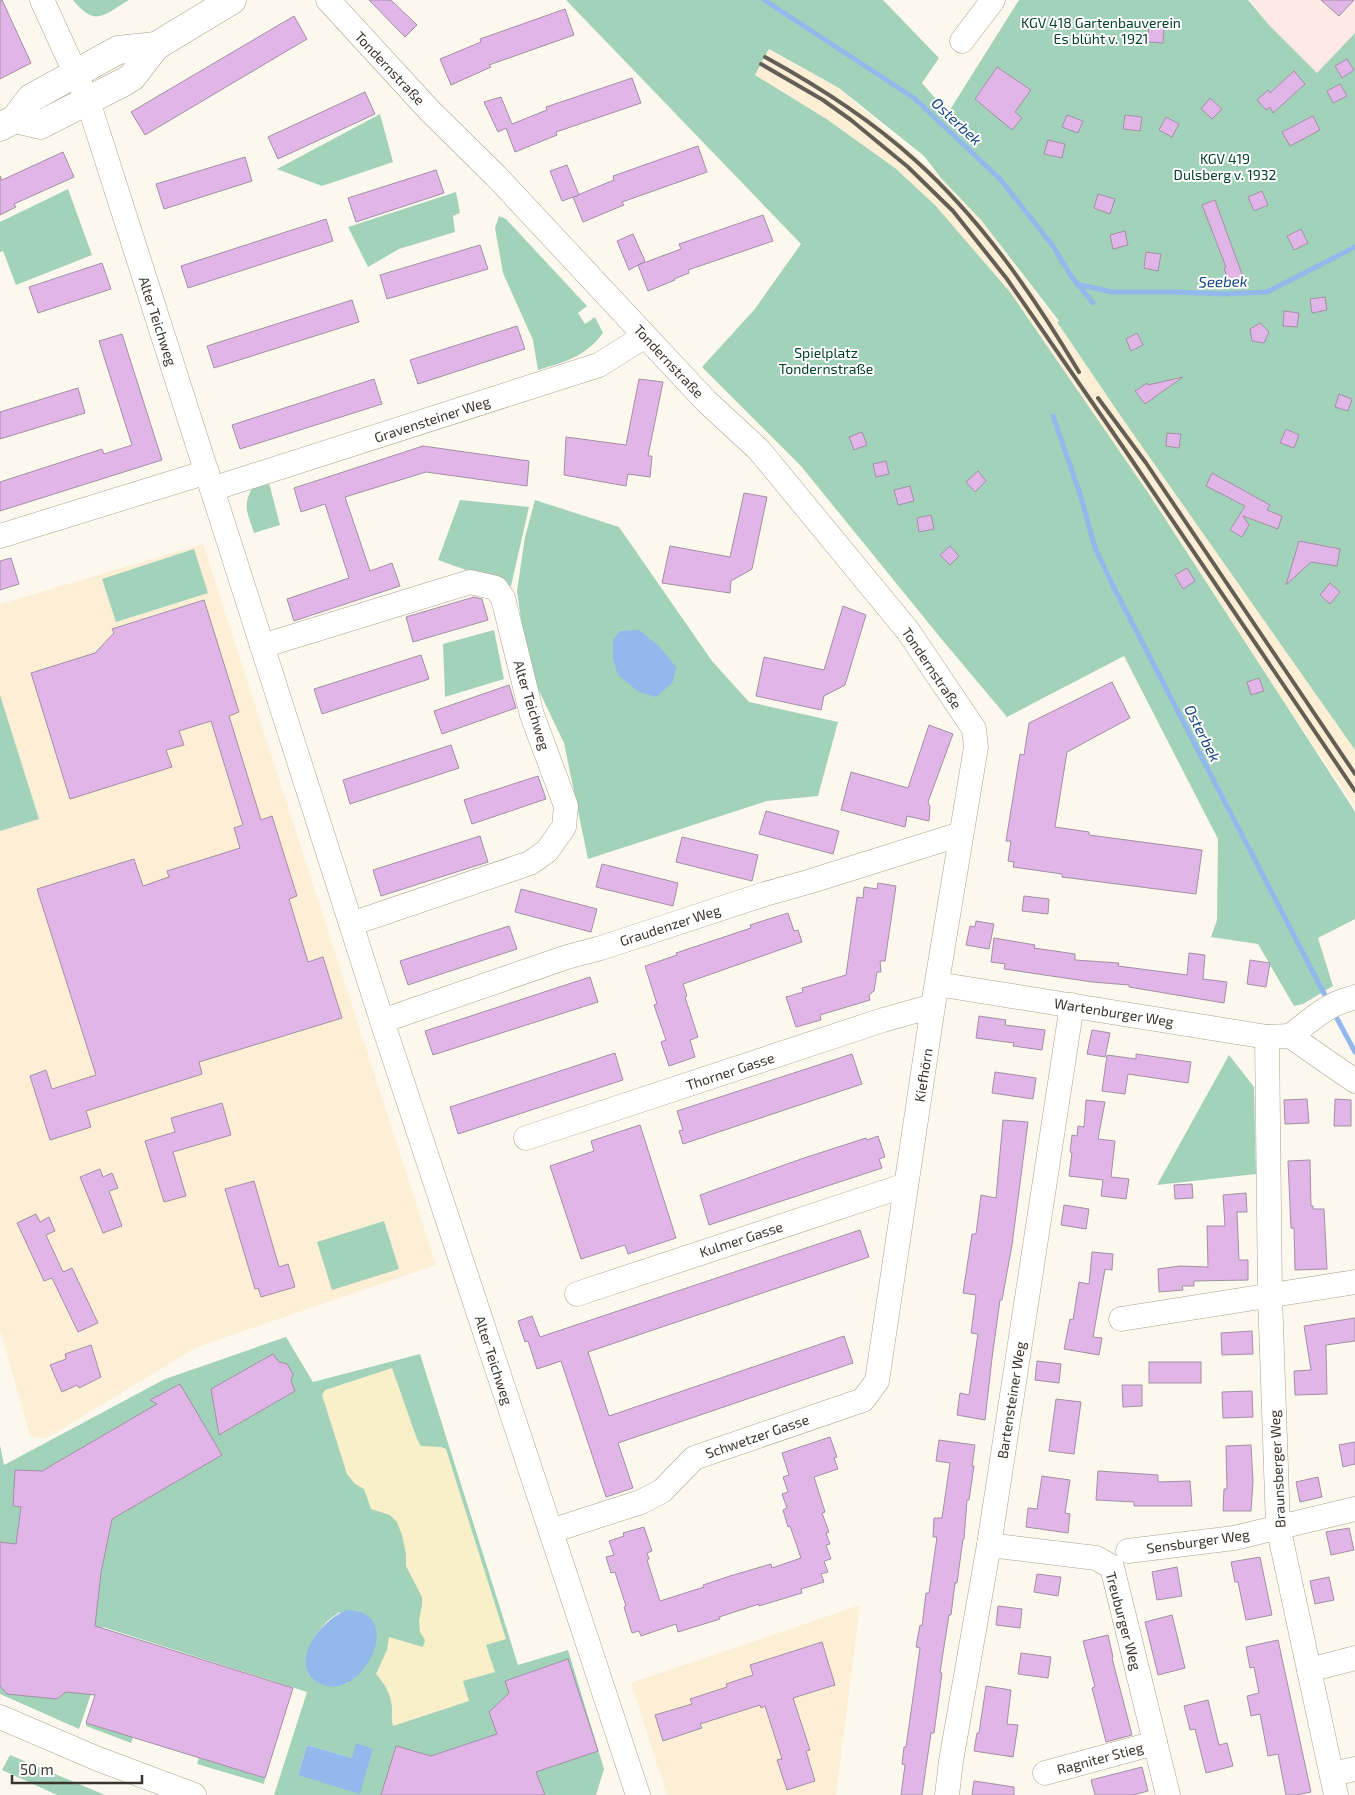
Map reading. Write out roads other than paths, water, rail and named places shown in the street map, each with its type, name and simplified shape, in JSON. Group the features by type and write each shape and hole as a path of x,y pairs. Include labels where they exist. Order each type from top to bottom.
{"main road":[{"path":"7,123 40,125 132,77 156,46 232,0"},
{"path":"7,123 30,98 118,50 156,46"}],"street":[{"name":"Alter Teichweg","path":"42,0 88,100 382,1021 638,1795"},
{"name":"Tondernstraße","path":"328,0 430,110 496,176 706,401 759,450 908,631 974,729 976,747"},
{"path":"962,41 993,0"},
{"name":"Gravensteiner Weg","path":"0,536 209,480 599,365 645,336"},
{"name":"Alter Teichweg","path":"262,646 470,582 496,588 503,598 532,715 566,806 564,827 547,850 530,863 351,924"},
{"name":"Kiefhörn","path":"863,1400 877,1381 960,834 976,747"},
{"name":"Graudenzer Weg","path":"382,1021 567,957 601,948 765,894 960,834"},
{"name":"Wartenburger Weg","path":"935,995 1072,1005 1267,1037 1290,1036"},
{"name":"Thorner Gasse","path":"526,1138 883,1020 935,995"},
{"path":"1341,1003 1290,1036 1355,1081"},
{"name":"Bartensteiner Weg","path":"947,1795 951,1762 989,1545 1072,1005"},
{"name":"Braunsberger Weg","path":"1267,1037 1270,1296 1278,1526 1334,1785 1355,1769"},
{"name":"Kulmer Gasse","path":"577,1294 906,1184"},
{"path":"1121,1319 1355,1282"},
{"name":"Schwetzer Gasse","path":"551,1531 652,1497 662,1491 694,1458 863,1400"},
{"name":"Sensburger Weg","path":"1128,1550 1234,1538 1355,1509"},
{"name":"Treuburger Weg","path":"989,1545 1096,1558 1112,1567 1168,1795"},
{"path":"1309,1670 1355,1658"},
{"path":"0,1717 98,1759 194,1795"},
{"name":"Ragniter Stieg","path":"1045,1773 1155,1743"}],"water":[{"path":"639,630 659,646 676,667 673,682 656,697 639,692 618,675 613,659 613,640 620,631"},
{"path":"348,1610 366,1615 375,1625 377,1639 372,1655 363,1669 351,1681 336,1686 321,1684 310,1676 306,1666 306,1655 318,1632 338,1614"},
{"path":"356,1743 373,1749 360,1794 298,1775 307,1745 352,1758"}],"waterway":[{"name":"Osterbek","path":"764,0 914,98 1000,179 1053,246 1071,276 1093,303"},
{"name":"Seebek","path":"1081,285 1112,292 1224,294 1267,292 1355,247"},
{"name":"Osterbek","path":"1053,416 1081,497 1095,548 1328,1001"},
{"name":"Osterbek","path":"1333,1011 1355,1052"}],"railway":[{"path":"765,57 862,117 898,145 939,183 984,233 1005,260 1025,287 1079,372"},
{"path":"761,64 823,100 851,120 908,167 953,211 1007,279 1355,791"},
{"path":"1098,398 1146,463 1355,774"}],"park label":[{"name":"KGV 418 Gartenbauverein Es blüht v. 1921","path":"1101,30"},
{"name":"KGV 419 Dulsberg v. 1932","path":"1225,166"},
{"name":"Spielplatz Tondernstraße","path":"826,360"}]}
